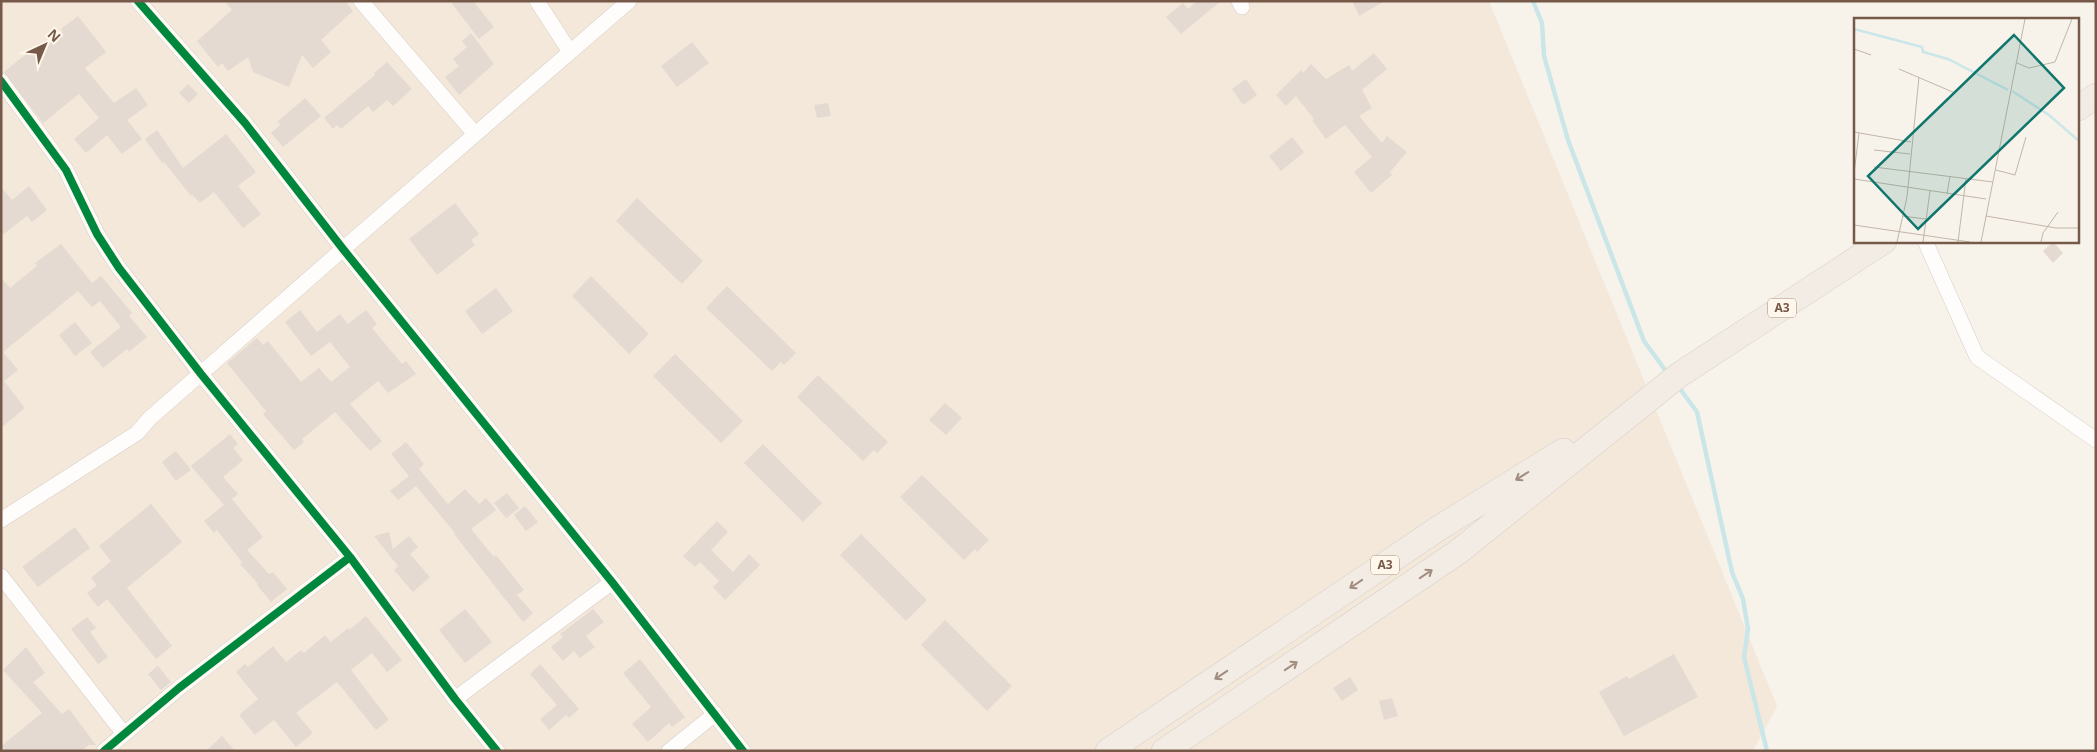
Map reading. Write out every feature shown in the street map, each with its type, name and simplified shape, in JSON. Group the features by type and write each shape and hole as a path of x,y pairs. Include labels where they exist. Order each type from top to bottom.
{"highway":[{"path":"2080,107 2096,96"},
{"name":"A3","path":"1108,751 1439,528 1673,380 1882,242"},
{"name":"A3","path":"1164,751 1458,552 1673,380"}],"street":[{"path":"138,1 245,123 343,249 612,582 743,751"},
{"path":"361,1 475,134"},
{"path":"537,1 570,52"},
{"path":"1,520 137,434 150,418 628,1"},
{"path":"1,81 66,170 97,234 119,268 201,374 350,557 455,699 497,751"},
{"path":"1925,242 1977,357 2096,440"},
{"path":"104,751 179,688 350,557"},
{"path":"1,576 124,734"},
{"path":"455,699 612,582"},
{"path":"669,751 715,714"}],"shaded area":[{"path":"1,1 1489,1 1777,706 1753,751 1,751"}],"building":[{"path":"225,1 345,1 353,11 321,40 331,52 313,68 302,55 289,87 253,72 248,57 228,71 222,63 218,67 197,41 232,10"},
{"path":"450,1 473,1 494,27 479,39"},
{"path":"1197,1 1221,1 1181,34 1166,17 1183,3 1188,9"},
{"path":"1352,1 1385,1 1359,16"},
{"path":"78,16 106,52 85,68 114,103 136,88 148,105 127,120 142,139 122,154 107,135 86,153 74,139 99,118 79,94 43,123 4,72 40,43 44,47 63,32 61,29"},
{"path":"471,33 494,64 459,95 445,77 459,66 453,59 467,47 462,41"},
{"path":"692,42 709,63 677,87 661,66"},
{"path":"1374,53 1387,69 1362,90 1372,108 1359,116 1382,143 1387,136 1407,152 1390,172 1392,175 1371,193 1354,172 1372,157 1345,125 1326,139 1312,120 1314,119 1296,96 1286,106 1276,95 1301,70 1303,73 1311,64 1326,79 1349,65 1352,71"},
{"path":"387,62 412,89 393,106 387,100 373,112 368,106 341,129 337,125 333,129 324,118 375,75 374,73"},
{"path":"1246,79 1257,95 1243,105 1232,89"},
{"path":"188,84 198,94 189,103 179,93"},
{"path":"305,98 321,116 283,147 271,133 280,125 278,121"},
{"path":"828,103 831,116 817,118 814,105"},
{"path":"157,130 183,168 226,134 256,172 238,186 261,214 243,228 214,192 200,203 192,194 191,196 164,162 162,163 145,139"},
{"path":"1292,137 1304,152 1281,171 1269,156"},
{"path":"29,186 47,210 32,222 27,216 1,236 1,187 12,200"},
{"path":"637,198 703,261 682,284 616,221"},
{"path":"455,203 479,234 471,240 475,245 437,275 409,239"},
{"path":"2053,242 2063,253 2053,263 2043,251"},
{"path":"61,244 92,283 101,276 132,313 129,316 147,337 129,352 127,349 103,368 90,352 121,327 100,301 92,307 78,291 3,352 18,370 4,381 25,408 1,428 1,278 10,288 37,266 35,263"},
{"path":"591,276 649,334 629,354 572,296"},
{"path":"727,286 796,353 784,365 781,362 772,371 706,308"},
{"path":"496,288 513,311 482,334 465,311"},
{"path":"300,310 317,332 340,314 348,324 366,310 377,324 372,328 402,364 406,361 416,374 388,393 378,381 350,404 382,441 370,451 335,412 302,439 304,442 294,450 263,414 266,411 227,363 257,338 263,345 268,341 301,382 319,368 331,382 350,367 330,342 311,356 285,322"},
{"path":"75,322 92,343 75,356 59,335"},
{"path":"675,354 743,421 721,443 653,376"},
{"path":"818,375 888,442 877,453 874,450 863,461 797,397"},
{"path":"945,403 962,418 946,435 929,420"},
{"path":"230,434 238,444 233,448 243,460 223,477 238,494 232,499 263,537 247,550 269,574 273,572 287,589 271,602 240,564 242,562 217,530 214,533 204,521 224,505 191,466"},
{"path":"406,442 424,464 419,469 448,504 465,489 479,504 486,498 496,510 471,529 494,557 496,555 524,590 517,595 533,613 523,622 455,533 416,486 398,500 390,491 409,476 391,454"},
{"path":"763,444 822,503 803,522 744,463"},
{"path":"176,451 191,470 176,481 162,462"},
{"path":"922,475 989,540 977,552 975,549 964,560 900,497"},
{"path":"507,493 519,508 506,518 494,503"},
{"path":"151,504 182,542 127,588 172,646 156,659 107,599 98,607 87,593 97,585 91,578 111,561 99,546"},
{"path":"525,506 538,522 526,531 514,515"},
{"path":"717,521 728,532 711,550 733,572 749,554 760,565 725,600 713,587 719,581 700,562 695,567 683,556"},
{"path":"75,527 90,548 38,587 22,567"},
{"path":"389,532 393,549 409,536 418,547 410,554 430,577 413,592 394,570 398,566 374,536"},
{"path":"861,534 927,600 906,621 840,555"},
{"path":"465,609 492,642 465,663 439,630"},
{"path":"593,609 604,622 586,636 595,647 580,658 574,651 563,661 551,647 563,637 560,634"},
{"path":"366,616 402,660 387,672 372,653 351,670 389,720 376,730 337,682 296,713 313,733 296,747 274,720 255,735 239,715 258,699 236,672 245,664 248,667 273,646 286,662 301,650 304,653 325,635 331,642"},
{"path":"87,617 96,628 90,632 108,657 98,664 71,629"},
{"path":"945,620 1012,686 987,711 921,645"},
{"path":"26,647 45,673 33,682 62,714 69,709 96,745 89,745 81,751 1,751 1,746 42,713 3,670"},
{"path":"1674,654 1698,697 1624,736 1599,692 1627,676 1629,679"},
{"path":"640,659 685,717 672,727 669,723 648,742 632,724 651,707 623,673"},
{"path":"540,664 579,709 569,718 566,715 549,730 540,719 557,705 530,674"},
{"path":"158,666 171,682 161,690 148,674"},
{"path":"1350,677 1358,690 1342,701 1333,688"},
{"path":"1392,698 1398,716 1384,720 1379,701"},
{"path":"222,736 235,751 206,751"}],"waterway":[{"path":"1533,1 1542,23 1544,56 1568,140 1644,341 1668,374"},
{"path":"1678,386 1697,412 1732,572 1743,599 1748,629 1744,657 1767,751"}],"cycle path":[{"path":"138,1 245,123 343,249 612,582 743,751"},
{"path":"1,81 66,170 97,234 119,268 201,374 350,557 455,699 497,751"},
{"path":"104,751 179,688 350,557"}]}
